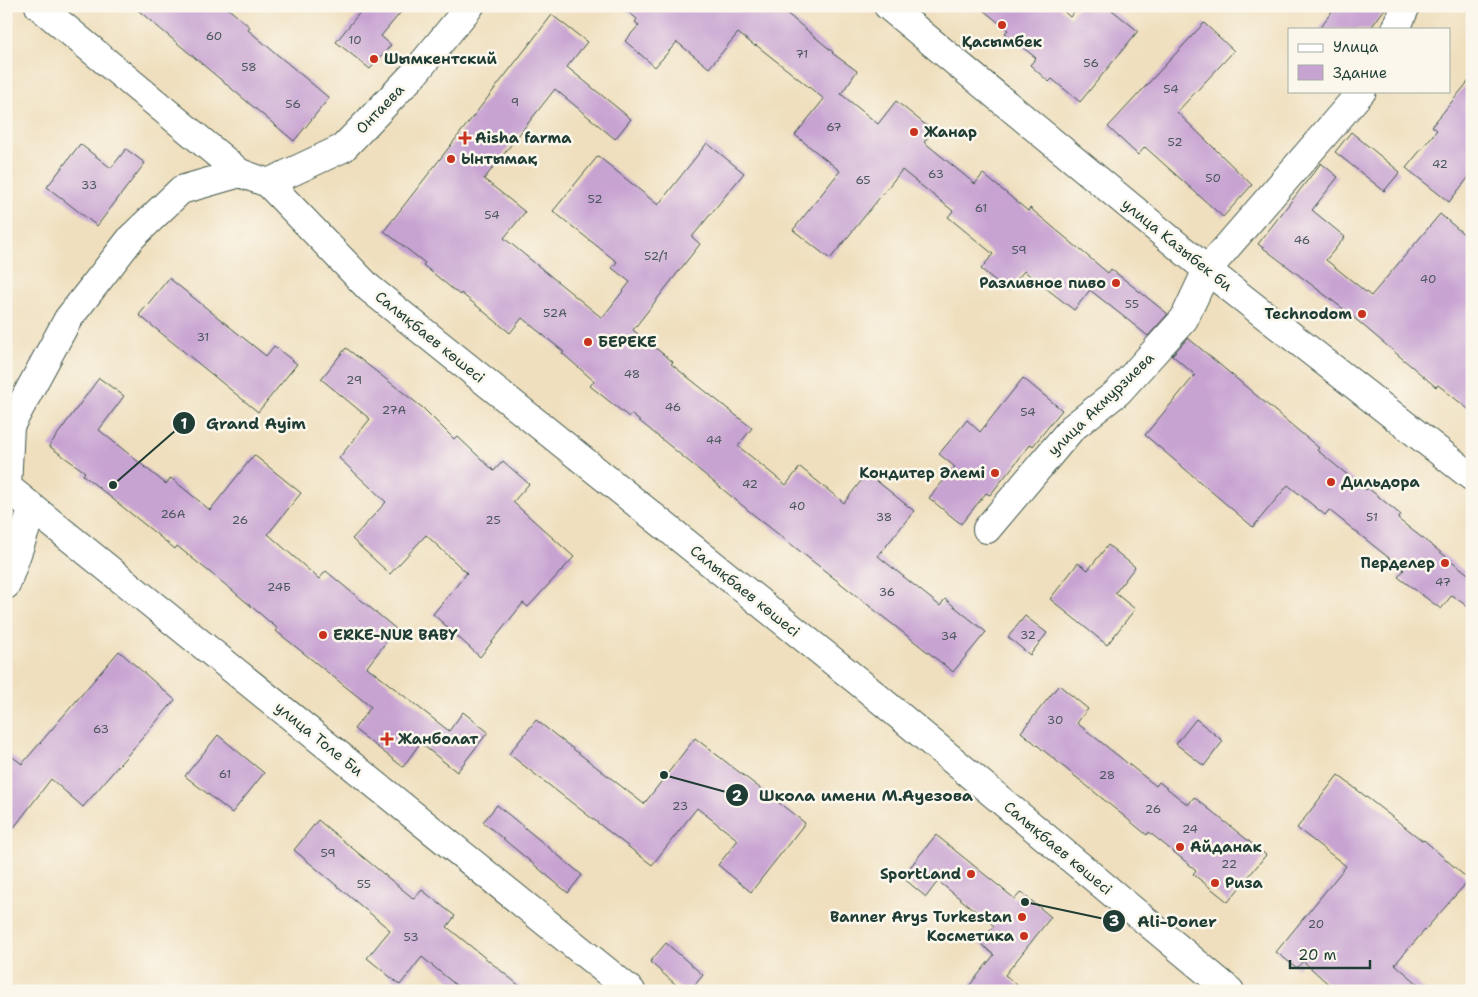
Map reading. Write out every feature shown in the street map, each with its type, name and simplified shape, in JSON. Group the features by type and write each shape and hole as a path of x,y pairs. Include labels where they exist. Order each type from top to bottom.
{"street":[{"path":"39,6 240,173 268,183"},
{"name":"Онтаева","path":"268,183 343,148 414,74 470,6"},
{"name":"улица Казыбек би","path":"888,6 1207,270 1472,477"},
{"path":"1396,28 1406,6"},
{"name":"улица Акмурзиева","path":"987,529 1072,428 1118,392 1184,319 1207,270 1361,92"},
{"path":"7,487 10,426 68,319 132,237 181,190 240,173"},
{"name":"Салықбаев көшесі","path":"268,183 369,288 859,682 1230,991"},
{"name":"улица Толе Би","path":"7,487 631,991"},
{"path":"6,585 33,508"}],"building":[{"path":"133,6 225,6 250,27 248,30 329,98 294,141"},
{"path":"365,6 406,6 381,36 391,45 370,69 336,42"},
{"path":"621,6 778,6 832,53 857,71 841,94 878,124 896,101 933,131 924,142 975,184 983,174 1028,211 1030,208 1108,273 1111,269 1168,314 1148,336 1090,290 1074,310 1024,271 1008,291 981,269 993,254 948,217 953,211 902,170 830,259 793,230 840,171 795,135 824,99 738,33 709,68 677,42 655,67 625,41 639,25 635,22 637,19"},
{"path":"978,6 1058,6 1070,17 1079,6 1107,6 1138,31 1080,102 1052,79 1049,82 1030,65 1036,58 1005,33 1008,30"},
{"path":"1336,6 1387,6 1371,28 1320,28"},
{"path":"552,15 587,42 567,67 631,119 615,139 555,89 484,179 525,212 504,238 602,318 630,282 612,268 617,262 553,211 598,156 658,205 707,143 744,173 692,237 700,244 633,330 673,362 671,364 752,428 738,446 786,485 800,467 844,503 867,473 914,511 878,556 940,606 945,599 986,632 953,672 754,515 631,414 629,417 590,386 594,381 562,353 564,352 522,318 510,333 461,293 460,295 423,265 425,263 384,231"},
{"path":"1204,23 1234,51 1177,112 1252,185 1223,217 1145,147 1138,155 1108,127"},
{"path":"1472,77 1472,173 1449,202 1406,168 1437,130 1432,126"},
{"path":"1351,132 1400,172 1384,191 1335,152"},
{"path":"80,144 111,168 126,149 145,163 97,226 47,187"},
{"path":"1321,163 1338,177 1312,210 1345,237 1326,260 1371,296 1440,214 1472,241 1472,412 1438,385 1436,387 1346,311 1258,244"},
{"path":"169,278 266,356 274,346 297,364 258,412 139,315"},
{"path":"1188,338 1319,448 1317,450 1366,490 1368,488 1401,515 1398,519 1472,577 1472,610 1452,595 1441,609 1398,577 1404,570 1329,510 1325,515 1288,485 1253,527 1145,435 1195,375 1172,355"},
{"path":"346,348 423,408 454,439 457,436 494,471 503,461 529,484 513,502 574,557 528,607 523,603 480,657 433,614 467,573 426,535 390,574 352,539 386,502 339,458 370,419 321,379"},
{"path":"99,378 124,396 99,430 166,484 171,478 210,510 254,455 301,493 268,534 319,579 326,571 396,629 367,667 449,731 463,712 488,732 457,772 420,743 403,767 354,729 371,707 276,631 278,629 232,590 177,546 175,549 83,475 85,472 49,446"},
{"path":"1023,378 1062,410 1033,446 1031,444 990,495 986,493 961,524 929,498 955,467 939,454 967,420 980,432"},
{"path":"1108,545 1135,567 1115,593 1135,609 1107,645 1050,599 1078,563 1088,570"},
{"path":"1025,616 1047,633 1030,655 1008,637"},
{"path":"119,651 175,700 83,807 51,779 6,838 6,752 22,764"},
{"path":"1059,685 1088,709 1077,723 1156,786 1159,782 1188,805 1194,797 1266,855 1228,902 1193,874 1196,870 1149,832 1147,835 1021,732"},
{"path":"1196,719 1223,741 1204,766 1176,744"},
{"path":"536,720 644,804 695,738 805,823 751,892 718,865 738,840 697,808 652,865 509,754"},
{"path":"218,735 264,773 232,813 185,776"},
{"path":"1338,775 1424,840 1469,880 1395,964 1426,991 1336,991 1303,961 1297,968 1276,952 1346,866 1297,828"},
{"path":"497,805 582,875 568,893 483,822"},
{"path":"318,820 414,899 422,890 455,916 447,927 526,991 463,991 422,957 400,985 367,958 390,930 294,850"},
{"path":"936,835 1015,899 1021,892 1051,917 1005,975 1024,991 965,991 994,955 980,943 994,926 938,881 926,897 902,877"},
{"path":"666,943 703,975 690,991 683,991 650,962"}],"place":[{"name":"Қасымбек","path":"1002,25"},
{"name":"Шымкентский","path":"374,59"},
{"name":"Жанар","path":"914,132"},
{"name":"Aisha farma","path":"465,138"},
{"name":"Ынтымақ","path":"451,159"},
{"name":"Разливное пиво","path":"1116,283"},
{"name":"Technodom","path":"1362,314"},
{"name":"БЕРЕКЕ","path":"588,342"},
{"name":"Кондитер Әлемі","path":"995,473"},
{"name":"Дильдора","path":"1331,482"},
{"name":"Grand Ayim","path":"113,485"},
{"name":"Перделер","path":"1445,563"},
{"name":"ERKE-NUR BABY","path":"323,635"},
{"name":"Жанболат","path":"387,739"},
{"name":"Школа имени М.Ауезова","path":"664,775"},
{"name":"Айданак","path":"1180,847"},
{"name":"SportLand","path":"971,874"},
{"name":"Риза","path":"1215,883"},
{"name":"Ali-Doner","path":"1025,902"},
{"name":"Banner Arys Turkestan","path":"1022,917"},
{"name":"Косметика","path":"1024,936"}]}
